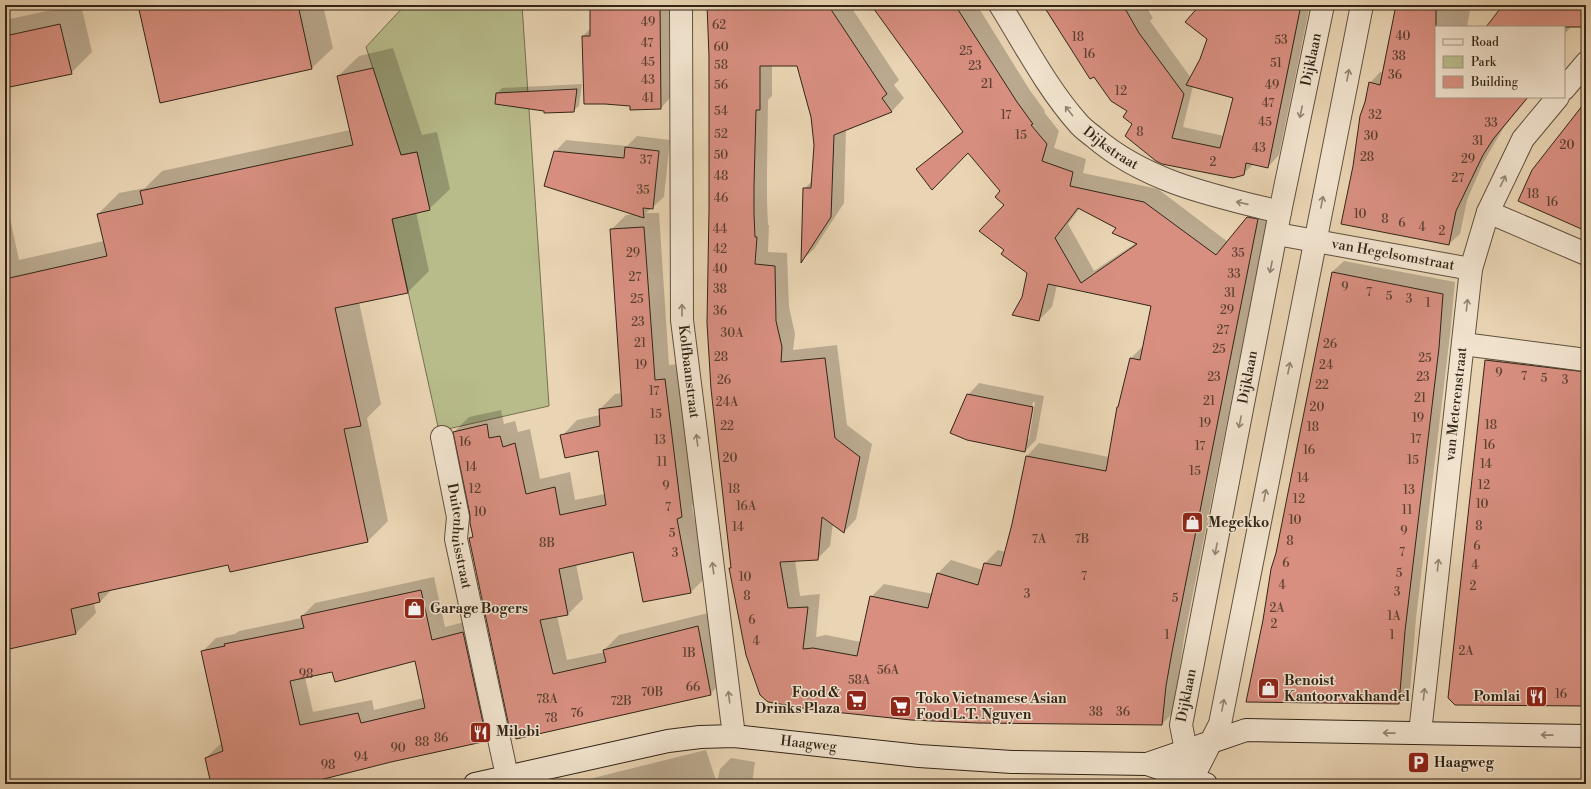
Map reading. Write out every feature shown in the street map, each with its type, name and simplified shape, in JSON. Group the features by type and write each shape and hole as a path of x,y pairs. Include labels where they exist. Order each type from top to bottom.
{"street":[{"name":"Kolfbaanstraat","path":"681,5 682,320 734,736"},
{"name":"Dijkstraat","path":"1000,5 1051,88 1079,124 1109,150 1149,173 1206,194 1280,212"},
{"name":"Dijklaan","path":"1196,782 1186,750 1181,725 1277,234 1280,212 1323,5"},
{"path":"1196,782 1211,742 1220,724 1314,240 1362,5"},
{"path":"1565,89 1586,63"},
{"name":"van Meterenstraat","path":"1420,733 1471,270 1488,212 1523,138 1557,98"},
{"path":"1488,212 1586,254"},
{"name":"van Hegelsomstraat","path":"1277,234 1471,270"},
{"path":"1463,344 1586,360"},
{"name":"Duitenhuisstraat","path":"442,438 458,517 456,539 508,776"},
{"name":"Haagweg","path":"1147,764 1246,730 1586,736"},
{"name":"Haagweg","path":"475,784 668,741 700,737 734,736 919,756 1004,761 1147,764 1196,782"}],"green space":[{"path":"405,5 522,5 549,406 439,431 392,219 429,210 417,152 401,155 366,47"}],"building":[{"path":"138,5 298,5 312,69 160,103"},
{"path":"590,5 660,5 661,109 630,110 630,106 584,104 582,36 590,36"},
{"path":"707,5 828,5 887,94 882,98 892,112 834,135 831,217 801,263 803,188 811,188 814,145 811,117 797,66 760,66 760,110 756,110 754,186 755,237 757,237 755,264 775,266 776,321 782,347 781,362 825,358 835,438 860,457 844,533 822,517 818,560 780,562 788,608 808,607 803,649 813,648 857,656 870,596 928,608 937,573 978,585 984,563 1001,566 1012,524 1026,456 1106,471 1117,407 1130,358 1140,360 1151,306 1048,284 1039,321 1012,315 1022,297 1027,273 1001,254 1004,250 979,231 1004,205 995,197 1000,191 968,153 932,190 916,169 963,132 871,5 955,5 1017,102 1033,124 1031,125 1047,144 1042,161 1073,172 1070,186 1144,202 1216,255 1247,217 1258,219 1172,652 1166,686 1162,725 978,723 911,720 815,710 768,702 760,695 746,655 729,568 731,568 711,389 707,323 709,56","holes":["1078,208 1116,228 1112,233 1137,244 1081,283 1055,238"]},
{"path":"1043,5 1123,5 1139,33 1184,94 1172,138 1220,148 1233,98 1186,85 1200,59 1207,39 1185,22 1200,5 1301,5 1268,168 1246,163 1244,175 1233,178 1162,164 1156,161 1125,136 1132,124 1123,117 1127,111 1111,101 1094,77 1090,79"},
{"path":"1396,5 1436,5 1435,98 1527,98 1494,138 1483,155 1456,211 1449,245 1341,224 1353,166 1360,116 1365,102 1369,82 1380,85"},
{"path":"1503,5 1586,5 1586,27 1487,26"},
{"path":"60,24 72,74 5,88 5,36"},
{"path":"373,68 401,155 417,152 430,210 392,219 408,293 335,308 361,426 344,429 368,542 230,572 228,565 98,593 100,602 71,609 76,634 5,650 5,279 107,256 97,214 143,204 140,191 353,145 337,76"},
{"path":"577,89 574,112 544,113 544,111 495,104 496,93"},
{"path":"1586,101 1586,231 1518,201 1532,170"},
{"path":"625,147 659,151 653,209 643,208 644,218 544,186 554,151 624,158"},
{"path":"644,227 655,380 665,379 682,517 677,519 691,593 643,602 633,552 559,569 568,615 540,620 553,674 606,662 603,650 698,626 711,695 516,739 515,735 511,736 469,538 473,537 470,515 453,432 487,424 489,438 500,436 503,447 515,443 526,494 555,487 560,515 606,505 598,451 565,458 560,435 600,426 599,409 622,406 610,229"},
{"path":"1332,272 1443,294 1439,348 1405,631 1399,704 1246,702 1263,620 1271,569 1276,553"},
{"path":"1485,360 1586,372 1586,706 1455,705 1448,698"},
{"path":"967,394 1033,407 1025,452 967,440 950,433"},
{"path":"421,590 432,640 463,632 487,741 391,762 304,784 211,784 205,758 223,751 201,651 225,646 224,644 304,628 301,616","holes":["415,661 425,708 361,723 358,713 300,725 290,681 332,672 335,682"]}],"place":[{"name":"Megekko","path":"1193,523"},
{"name":"Garage Bogers","path":"415,609"},
{"name":"Benoist Kantoorvakhandel","path":"1268,689"},
{"name":"Pomlai","path":"1536,697"},
{"name":"Food & Drinks Plaza","path":"856,701"},
{"name":"Toko Vietnamese Asian Food L.T. Nguyen","path":"901,707"},
{"name":"Milobi","path":"480,732"},
{"name":"Haagweg","path":"1418,763"}]}
